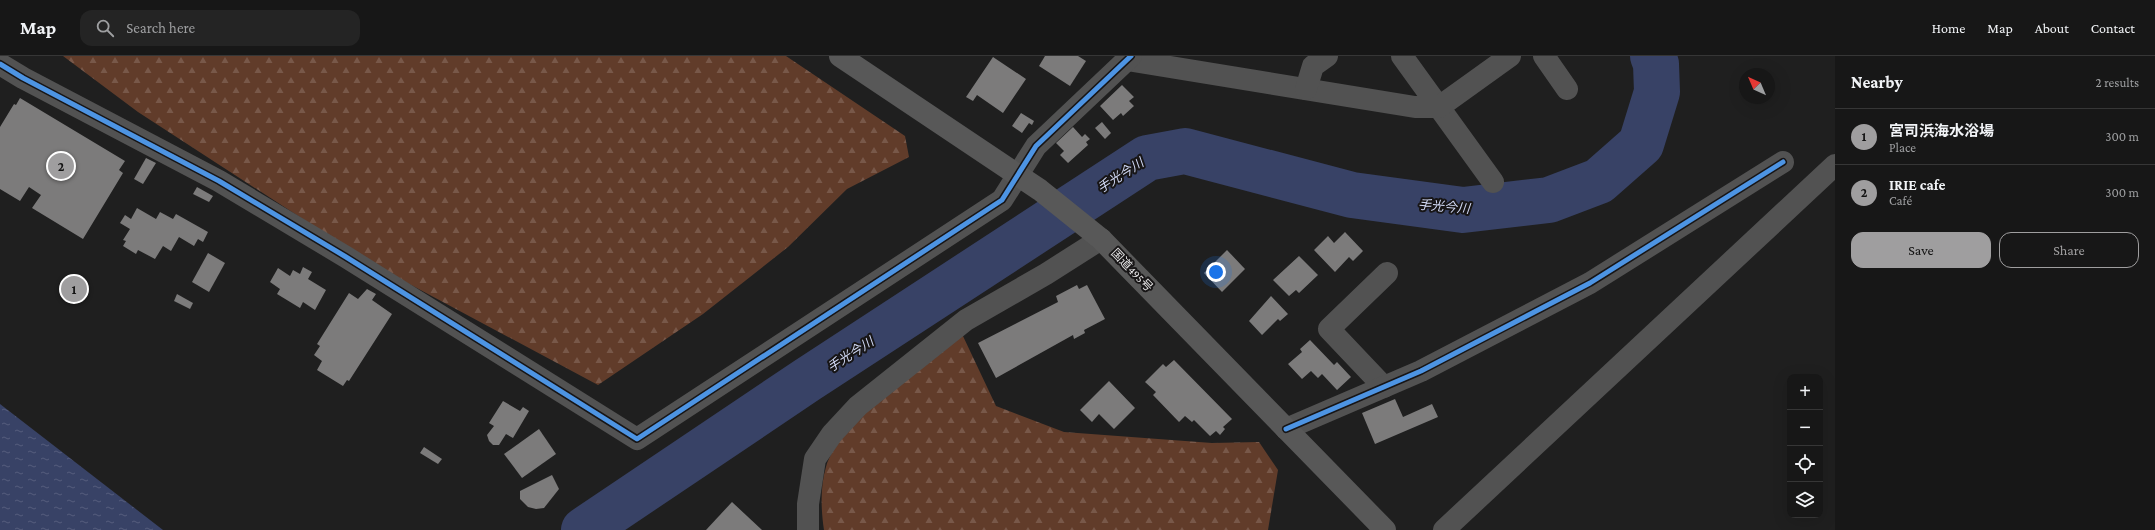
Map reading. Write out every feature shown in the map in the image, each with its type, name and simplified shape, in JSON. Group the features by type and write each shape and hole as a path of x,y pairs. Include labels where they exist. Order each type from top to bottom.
{"highway":[{"name":"国道495号","path":"840,56 1040,190 1101,239 1385,530"}],"street":[{"path":"1306,89 1313,66 1327,56"},
{"path":"1402,56 1493,182"},
{"path":"0,64 23,78 219,181 346,257 637,439 1002,200 1036,146 1129,58 1415,108 1439,107 1510,56"},
{"path":"1544,56 1567,89"},
{"path":"1286,429 1421,371 1590,283 1783,162"},
{"path":"1444,530 1835,165"},
{"path":"808,530 808,504 815,459 832,434 858,406 966,320 1046,274 1101,239"},
{"path":"1384,387 1330,329 1387,273"}],"green space":[{"path":"63,56 786,56 905,136 909,157 847,189 788,247 703,314 598,385 372,264 138,112"},
{"path":"962,334 996,406 1064,432 1212,443 1259,442 1278,470 1268,530 824,530 822,507 823,482 826,467 834,450 848,431 885,394"}],"water":[{"path":"0,404 163,530 0,530"}],"building":[{"path":"1045,56 1078,56 1086,61 1070,86 1039,66"},
{"path":"993,57 1026,79 1003,113 977,95 973,101 966,97"},
{"path":"1122,85 1134,97 1129,101 1134,106 1123,116 1121,113 1113,120 1100,106"},
{"path":"20,98 125,161 119,170 123,173 83,239 32,208 41,195 29,187 20,201 0,189 0,127 14,104 16,105"},
{"path":"1021,113 1034,121 1032,125 1029,123 1022,133 1012,126"},
{"path":"1102,122 1111,133 1105,139 1095,128"},
{"path":"1073,127 1082,137 1085,134 1090,139 1086,142 1088,145 1068,163 1060,155 1064,151 1056,143"},
{"path":"146,158 156,163 143,184 134,179"},
{"path":"197,187 213,196 209,202 193,194"},
{"path":"137,208 156,219 160,212 173,219 176,214 208,232 203,242 198,239 194,246 179,237 171,251 163,246 155,259 138,250 136,254 123,246 126,241 123,240 130,229 120,223 125,215 131,219"},
{"path":"1345,232 1363,251 1353,261 1349,257 1335,272 1314,250 1328,236 1334,243"},
{"path":"1227,250 1245,269 1222,292 1204,273"},
{"path":"208,253 225,263 209,292 192,282"},
{"path":"1299,256 1318,275 1299,293 1296,290 1289,296 1273,280"},
{"path":"303,267 312,272 308,279 326,290 315,310 303,302 300,308 277,294 280,289 270,282 278,268 290,276 293,270 300,274"},
{"path":"1077,285 1079,289 1087,285 1105,319 1084,330 1085,333 1074,339 1073,335 996,378 978,343 1058,302 1056,296"},
{"path":"367,289 376,294 372,300 392,314 349,381 347,380 343,386 317,370 322,361 314,355 320,346 317,344 349,293 358,299"},
{"path":"177,294 193,303 190,309 174,301"},
{"path":"1271,296 1288,314 1280,321 1278,319 1262,335 1249,321"},
{"path":"1310,340 1334,365 1337,362 1351,377 1337,390 1322,374 1318,378 1311,371 1302,379 1288,364 1302,352 1300,349"},
{"path":"1174,360 1232,419 1223,427 1225,429 1220,435 1216,431 1210,436 1194,420 1192,422 1185,416 1179,422 1153,395 1156,392 1145,382 1163,364 1166,367"},
{"path":"1109,381 1135,408 1114,429 1099,414 1092,422 1080,410"},
{"path":"1395,399 1403,417 1432,404 1438,417 1375,444 1362,413"},
{"path":"503,401 520,411 523,407 529,411 513,438 506,434 499,445 493,445 489,441 487,435 494,426 489,423"},
{"path":"539,429 556,454 522,478 504,454"},
{"path":"424,447 442,459 438,464 420,453"},
{"path":"552,475 559,489 544,508 536,509 528,507 520,499 520,491"},
{"path":"732,502 762,530 706,530"}],"waterway":[{"name":"手光今川","path":"584,530 807,380 1147,158 1185,151 1352,195 1463,210 1549,200 1599,181 1641,144 1657,92 1656,64 1653,56"}],"cycle path":[{"path":"0,64 23,78 219,181 346,257 637,439 1002,200 1036,146 1131,56"},
{"path":"1286,429 1421,371 1590,283 1783,162"}],"place":[{"name":"IRIE cafe","path":"61,166"},
{"name":"宮司浜海水浴場","path":"74,289"}]}
